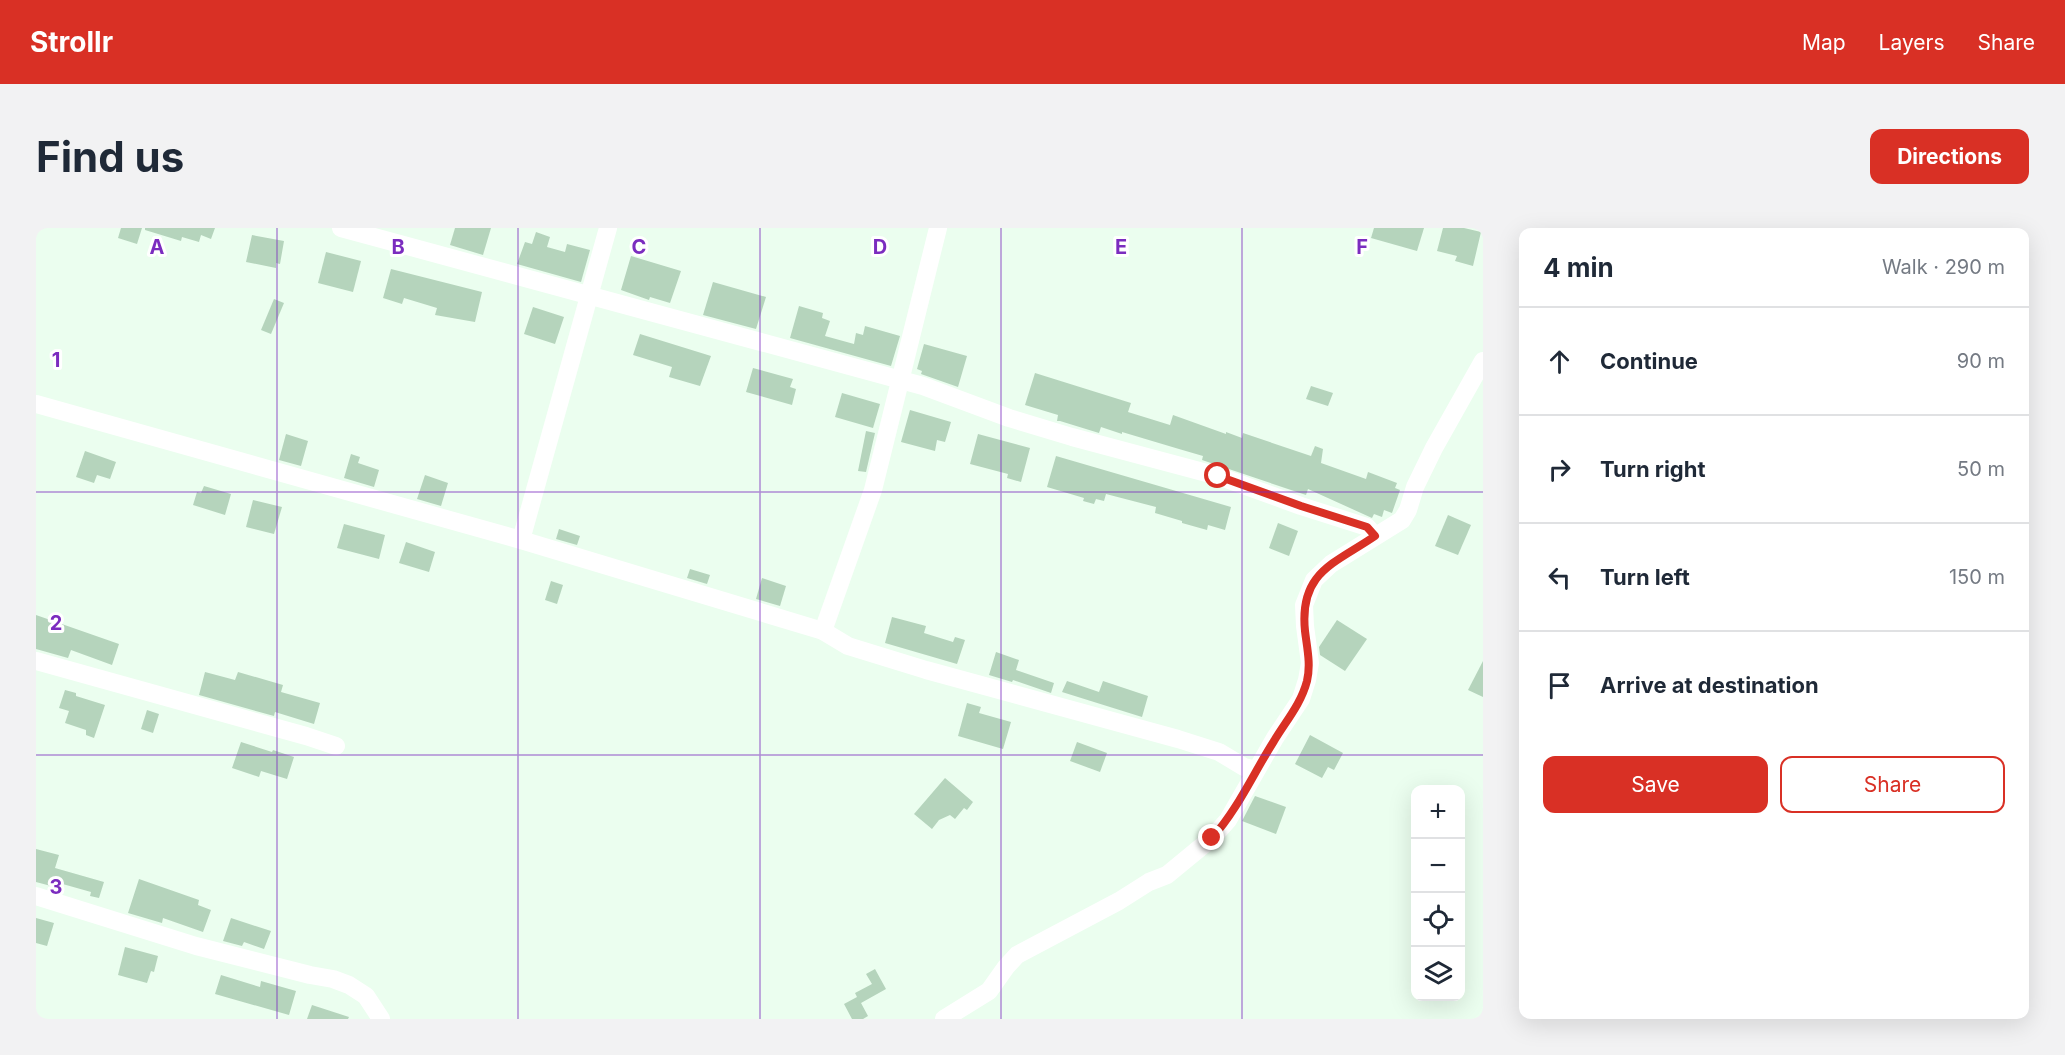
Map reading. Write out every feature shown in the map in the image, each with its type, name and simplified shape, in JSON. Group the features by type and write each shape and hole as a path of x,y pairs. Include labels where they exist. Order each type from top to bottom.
{"street":[{"path":"341,228 923,386 1008,418 1218,476 1372,532"},
{"path":"521,540 608,228"},
{"path":"823,630 873,490 938,228"},
{"path":"944,1019 989,991 1017,955 1119,901 1149,882 1167,875 1212,838 1228,820 1256,770 1301,699 1310,663 1305,634 1304,605 1309,588 1322,571 1372,532 1402,520 1422,473 1483,361"},
{"path":"36,404 521,540 823,630 848,646 1188,742 1219,752 1245,767 1256,770"},
{"path":"36,661 336,746"},
{"path":"36,896 195,946 333,979 349,985 366,996 381,1019"}],"building":[{"path":"121,228 142,228 137,244 118,238"},
{"path":"145,228 215,228 211,239 201,235 199,242 182,237 181,241 145,230"},
{"path":"455,228 491,228 483,255 450,245"},
{"path":"1374,228 1424,228 1417,251 1371,238"},
{"path":"1443,228 1464,228 1481,232 1473,266 1455,261 1457,256 1437,251"},
{"path":"536,232 550,237 547,247 565,252 567,244 590,250 581,282 517,264 525,242 532,244"},
{"path":"252,235 284,241 280,264 276,263 276,268 246,262"},
{"path":"326,252 361,261 353,292 318,283"},
{"path":"631,256 681,271 670,303 650,297 649,300 621,290"},
{"path":"391,269 482,292 475,322 435,315 437,308 404,298 402,304 383,298"},
{"path":"713,282 766,297 756,329 703,315"},
{"path":"274,299 284,303 271,334 261,330"},
{"path":"799,306 823,313 822,318 830,321 825,336 854,344 856,333 863,335 865,326 900,336 891,366 790,338"},
{"path":"533,307 564,317 555,344 524,334"},
{"path":"640,334 711,356 700,386 669,377 672,367 633,355"},
{"path":"924,344 967,356 958,387 921,374 922,371 917,369"},
{"path":"753,368 793,379 790,387 796,389 792,405 746,392"},
{"path":"1035,373 1131,403 1128,412 1170,425 1173,415 1226,434 1226,432 1242,438 1243,433 1311,456 1315,446 1323,449 1321,463 1366,479 1368,472 1397,483 1395,488 1400,490 1392,513 1384,510 1382,517 1374,514 1372,518 1308,489 1306,495 1202,460 1203,456 1122,432 1122,434 1101,427 1099,433 1057,421 1058,415 1025,405"},
{"path":"1311,386 1333,393 1328,406 1306,399"},
{"path":"842,393 880,404 873,428 835,417"},
{"path":"910,410 951,422 945,442 937,440 935,451 901,442"},
{"path":"866,431 875,433 866,472 858,471"},
{"path":"286,434 308,441 301,466 279,460"},
{"path":"978,434 1030,448 1021,482 1007,478 1008,474 970,464"},
{"path":"85,451 116,462 110,479 97,475 94,483 76,477"},
{"path":"351,454 360,457 358,463 379,470 374,487 344,478"},
{"path":"1056,456 1231,507 1225,530 1208,525 1207,530 1182,523 1182,521 1155,513 1156,507 1106,494 1104,501 1096,499 1094,504 1083,501 1084,498 1047,487"},
{"path":"425,475 448,483 441,506 417,499"},
{"path":"204,486 231,494 225,515 193,505 197,492 201,493"},
{"path":"253,500 282,507 274,534 246,527"},
{"path":"1448,515 1471,525 1458,555 1435,546"},
{"path":"1278,523 1298,531 1289,556 1269,548"},
{"path":"344,524 385,535 379,559 337,548"},
{"path":"559,529 580,536 577,545 556,539"},
{"path":"406,542 435,552 429,572 399,563"},
{"path":"690,569 710,575 707,584 687,578"},
{"path":"762,578 786,586 780,606 756,599"},
{"path":"551,581 563,585 557,604 545,600"},
{"path":"36,615 119,644 112,665 71,650 68,658 36,649"},
{"path":"892,617 926,626 924,633 953,642 955,637 965,640 957,664 885,643"},
{"path":"1337,620 1367,639 1345,671 1320,655 1319,647"},
{"path":"996,652 1019,660 1016,670 1054,683 1051,693 1013,680 1012,682 989,675"},
{"path":"1483,661 1483,697 1468,690"},
{"path":"205,672 235,680 238,672 283,685 281,692 320,703 314,724 275,712 274,716 199,695"},
{"path":"1067,681 1099,692 1103,681 1148,696 1142,717 1062,692"},
{"path":"65,690 105,705 94,738 86,735 86,730 65,723 69,711 59,708"},
{"path":"967,703 981,707 979,713 1011,722 1003,749 958,736"},
{"path":"147,710 159,714 153,733 141,729"},
{"path":"1310,735 1343,753 1334,770 1328,767 1322,778 1295,764"},
{"path":"241,742 294,757 287,779 261,771 259,777 232,768"},
{"path":"1077,742 1107,753 1100,772 1070,761"},
{"path":"945,778 973,802 967,810 964,808 955,819 950,815 939,820 932,829 914,814"},
{"path":"1255,796 1286,807 1276,834 1242,821"},
{"path":"36,849 59,855 55,868 104,882 99,898 90,896 91,892 52,881 51,886 36,882"},
{"path":"139,879 199,900 198,905 211,910 203,932 163,918 162,923 128,913"},
{"path":"36,918 54,923 47,946 36,943"},
{"path":"231,918 271,931 264,949 244,942 242,946 223,941"},
{"path":"125,947 158,956 154,972 151,971 147,983 118,975"},
{"path":"875,969 886,989 861,1003 868,1016 863,1019 852,1019 844,1004 857,997 855,993 872,984 866,974"},
{"path":"221,975 260,987 261,981 296,991 289,1015 215,994"},
{"path":"312,1005 349,1017 348,1019 307,1019"}],"route":[{"path":"1212,838 1228,820 1275,738 1301,699 1310,663 1304,615 1304,605 1309,588 1330,564 1375,536 1367,527 1218,476"}]}
